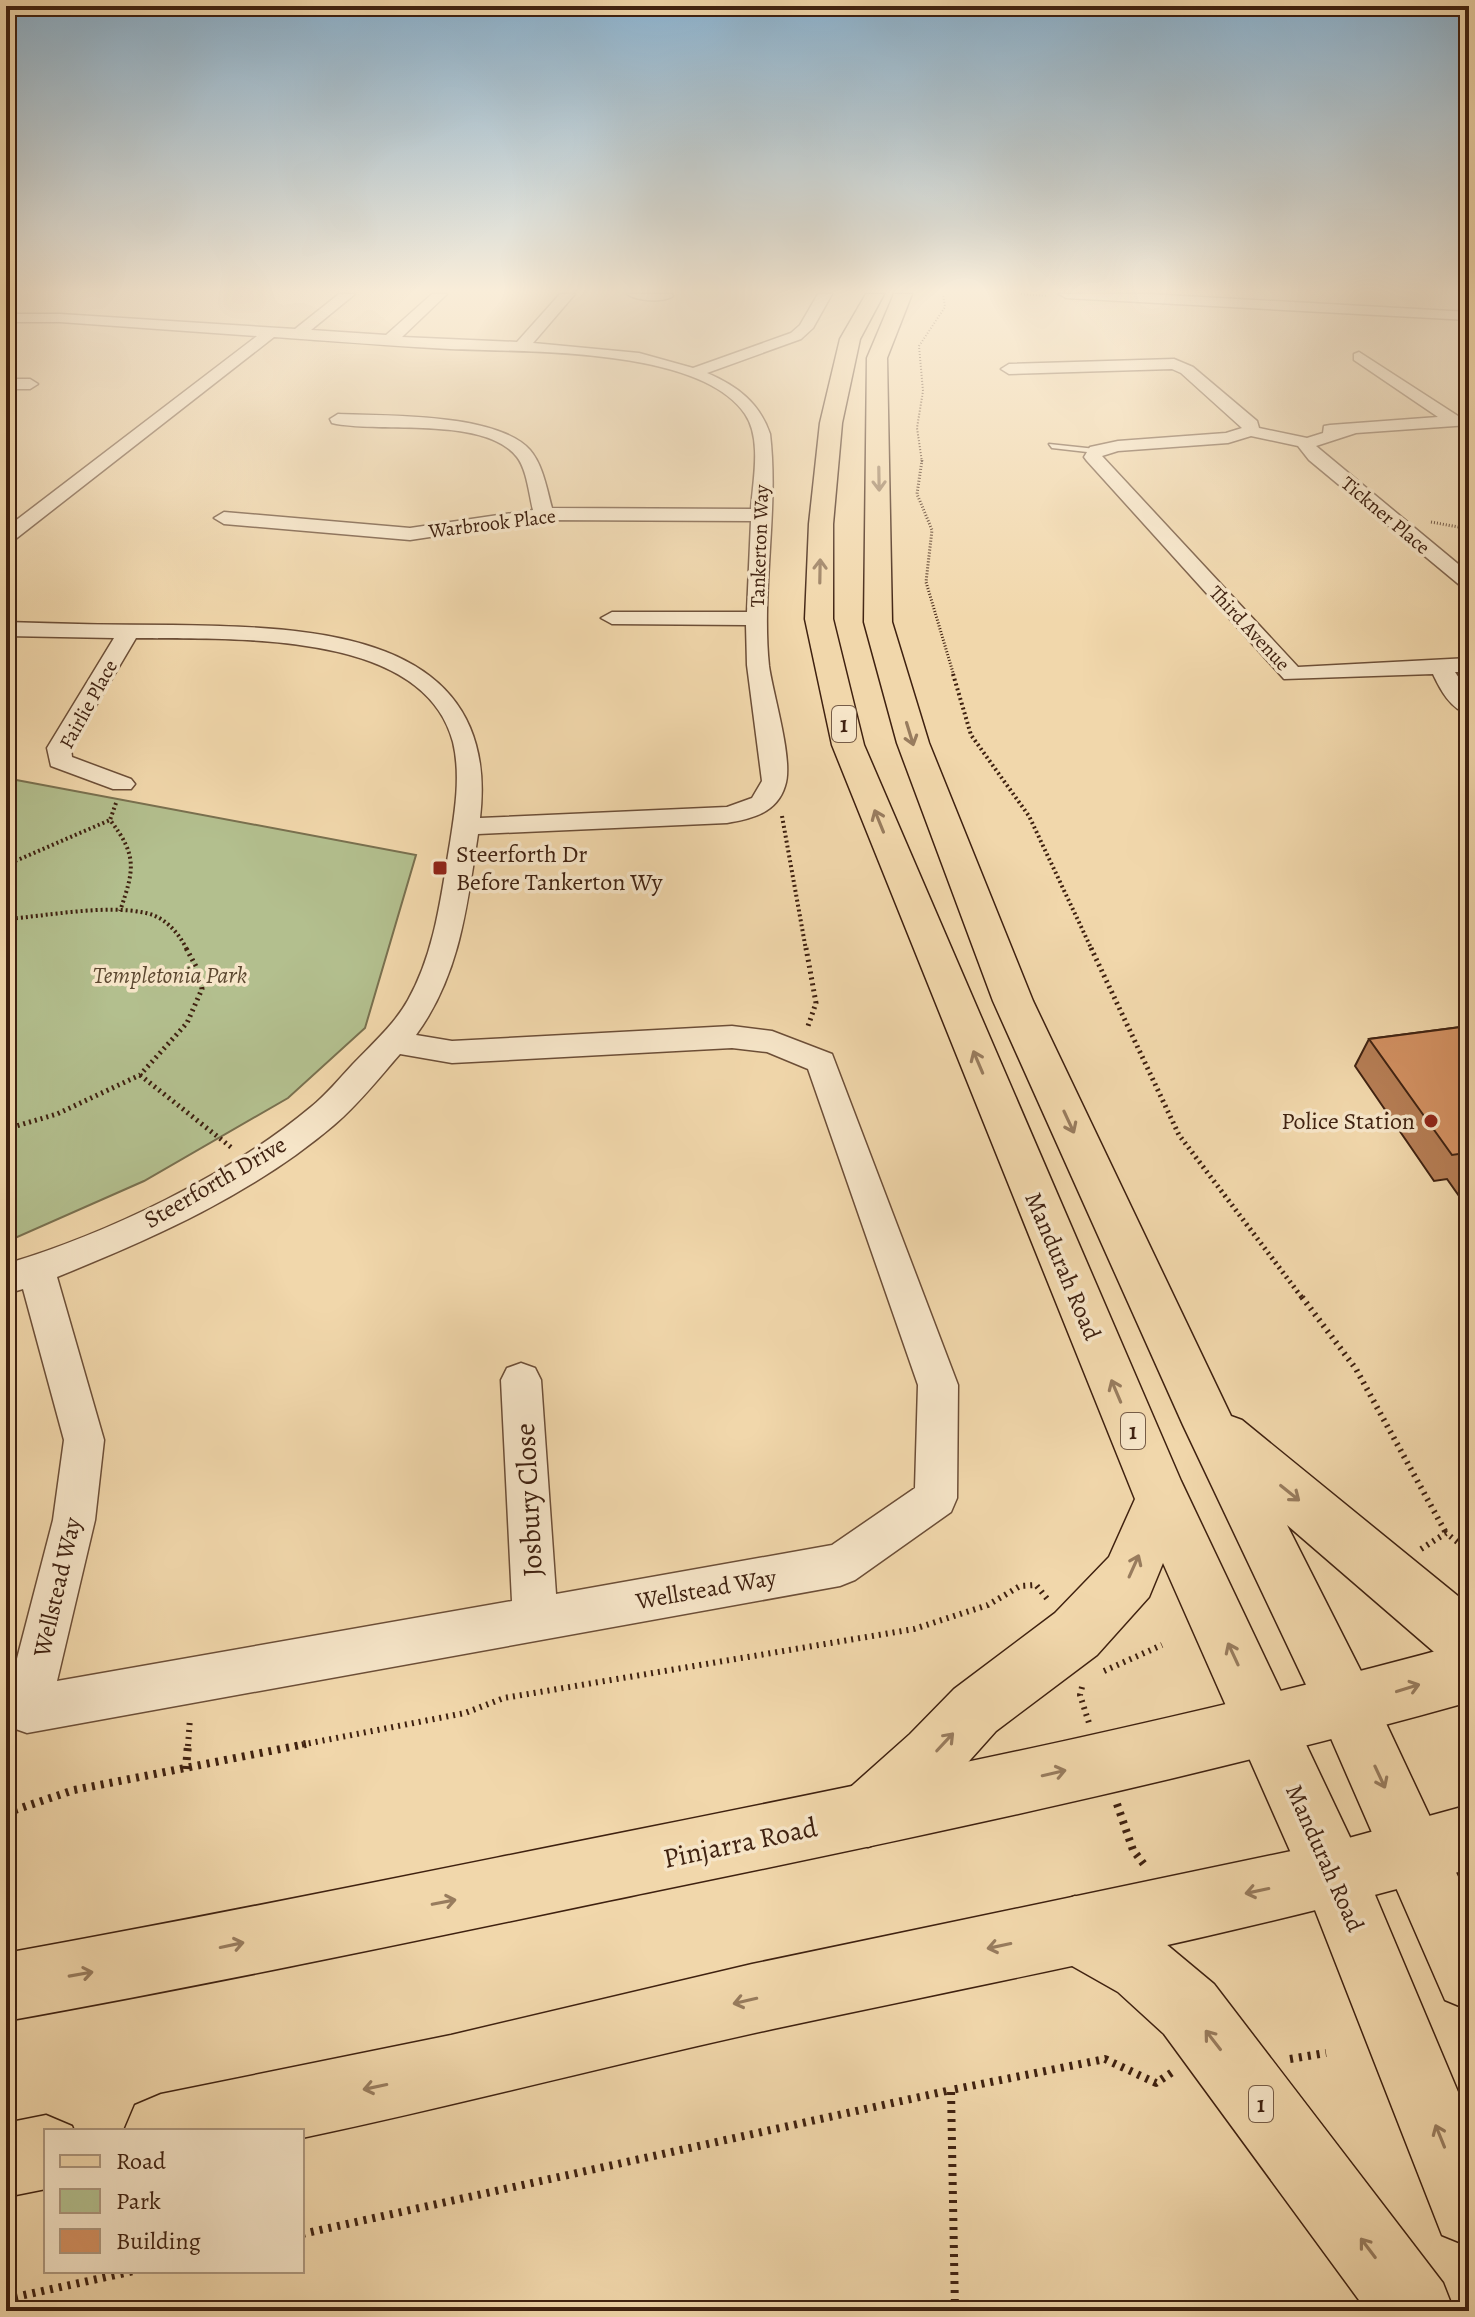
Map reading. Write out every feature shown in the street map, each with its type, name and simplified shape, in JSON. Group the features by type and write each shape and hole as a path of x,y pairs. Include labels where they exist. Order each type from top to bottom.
{"main road":[{"name":"Mandurah Road","path":"836,402 821,524 819,619 848,745 1162,1499 1334,1875 1469,2208"},
{"path":"877,402 878,622 913,743 1013,1001 1209,1425 1347,1706 1442,1846 1469,1976"},
{"path":"1209,1425 1469,1643"},
{"path":"868,1815 932,1756 975,1710 1089,1665 1162,1499"},
{"name":"Pinjarra Road","path":"6,1987 156,1960 868,1815 1347,1706 1469,1672"},
{"path":"171,2129 451,2071 752,1999 1334,1875 1442,1846"},
{"name":"1","path":"1075,1930 1142,1968 1189,2009 1415,2311"},
{"path":"6,2160 44,2152"}],"street":[{"path":"6,537 180,402"},
{"name":"Tankerton Way","path":"465,827 727,815 744,813 771,796 776,785 758,665 762,429 759,421 742,402"},
{"path":"1224,402 1251,425 1250,431"},
{"path":"1433,402 1462,420"},
{"path":"338,419 453,426 504,437 525,455 544,514"},
{"path":"1096,451 1118,446 1228,438 1250,431 1308,443 1352,429 1462,420"},
{"name":"Tickner Place","path":"1308,443 1307,447 1315,456 1469,583"},
{"name":"Third Avenue","path":"1096,451 1095,462 1292,674 1469,665"},
{"name":"Warbrook Place","path":"224,518 410,534 544,514 760,515"},
{"path":"612,618 757,619"},
{"name":"Steerforth Drive","path":"6,629 259,633 323,641 377,656 431,689 447,705 461,727 469,752 465,827 447,931 424,998 394,1042 325,1114 254,1165 160,1218 22,1274"},
{"name":"Fairlie Place","path":"122,784 60,761 59,748 129,631"},
{"path":"1441,667 1450,687 1469,707"},
{"name":"Wellstead Way","path":"22,1274 84,1440 74,1520 27,1710 840,1565 936,1498 938,1385 821,1062 772,1042 732,1037 452,1052 394,1042"},
{"name":"Josbury Close","path":"521,1380 535,1620"}],"lane":[{"path":"1052,446 1096,451"}],"path":[{"path":"921,402 917,428 923,455 917,494 932,530 926,582 971,735 1029,816 1179,1135 1356,1369 1442,1535 1469,1551"},
{"path":"6,865 110,820 122,784"},
{"path":"110,820 130,844 134,871 120,911"},
{"path":"6,919 120,911 148,913 171,926 199,972 202,989 187,1023 140,1075 57,1114 6,1129"},
{"path":"140,1075 239,1153"},
{"path":"6,1813 74,1790 465,1713 504,1698 914,1629 988,1605 1020,1586 1036,1585 1089,1665"},
{"path":"1089,1665 1162,1645"},
{"path":"1089,1665 1080,1695 1133,1850 1175,1908"},
{"path":"186,1769 193,1681"},
{"path":"304,2234 951,2090 1105,2059 1156,2083 1217,2045"},
{"path":"1286,2058 1297,2060 1326,2053"},
{"path":"951,2090 955,2311"},
{"path":"6,2299 125,2273"}],"green space":[{"name":"Templetonia Park","path":"11,779 416,855 365,1028 288,1098 144,1181 6,1242 6,782"}],"building":[{"path":"1469,1026 1469,1158 1465,1153 1452,1155 1369,1039"}],"place":[{"name":"Steerforth Dr Before Tankerton Wy","path":"440,868"},
{"name":"Police Station","path":"1431,1121"}]}
